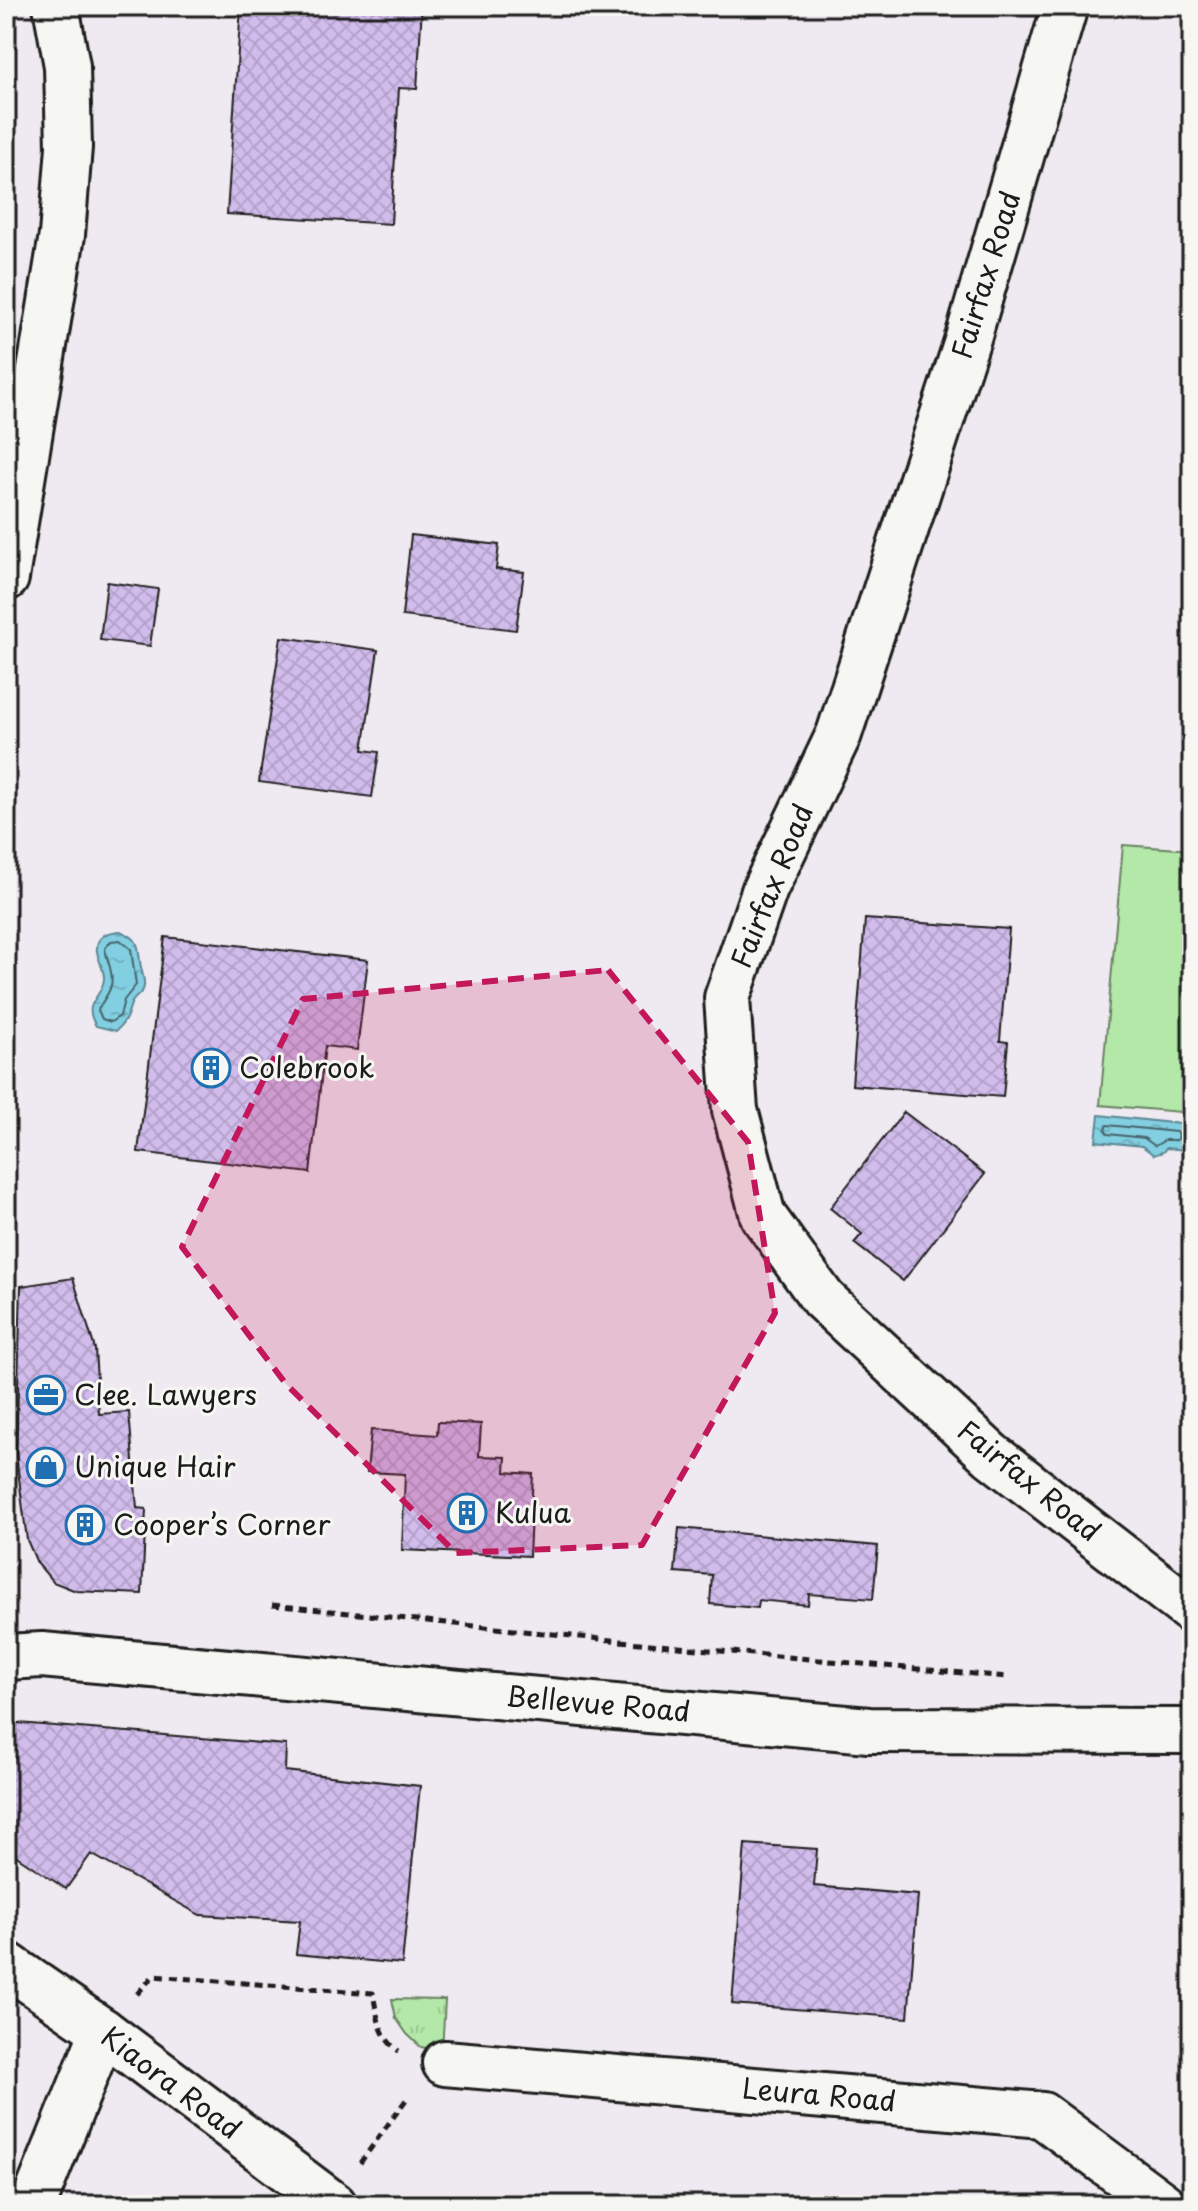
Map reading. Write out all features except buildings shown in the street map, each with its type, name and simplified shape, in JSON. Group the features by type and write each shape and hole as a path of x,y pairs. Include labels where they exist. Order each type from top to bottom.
{"street":[{"path":"6,578 62,235 69,147 67,66 56,6"},
{"name":"Fairfax Road","path":"1065,6 968,338 839,734 765,889 727,998 735,1110 763,1216 823,1299 991,1455 1192,1611"},
{"name":"Bellevue Road","path":"6,1657 42,1655 869,1730 1192,1731"},
{"name":"Kiaora Road","path":"6,1964 103,2031 334,2205"},
{"path":"33,2205 103,2031"},
{"name":"Leura Road","path":"445,2063 1042,2115 1163,2205"}],"path":[{"path":"272,1605 698,1649 1011,1677"},
{"path":"103,2031 153,1976 373,1993 379,2026 393,2047 414,2060 445,2063 444,2077 424,2075 386,2128"}],"highlighted area":[{"path":"608,970 748,1142 775,1313 642,1545 456,1553 286,1384 182,1247 303,999"}],"green space":[{"path":"1123,845 1192,850 1192,1113 1100,1105"},
{"path":"392,1999 445,2000 442,2051 421,2047 407,2034 396,2018"}],"water":[{"path":"120,931 133,938 138,947 144,985 116,1031 96,1026 91,1006 104,979 97,951 98,942 105,935"},
{"path":"1099,1115 1189,1125 1186,1150 1166,1148 1154,1155 1142,1146 1096,1141"}],"place":[{"name":"Colebrook","path":"211,1068"},
{"name":"Clee. Lawyers","path":"46,1395"},
{"name":"Unique Hair","path":"46,1467"},
{"name":"Kulua","path":"467,1513"},
{"name":"Cooper’s Corner","path":"85,1525"}]}
